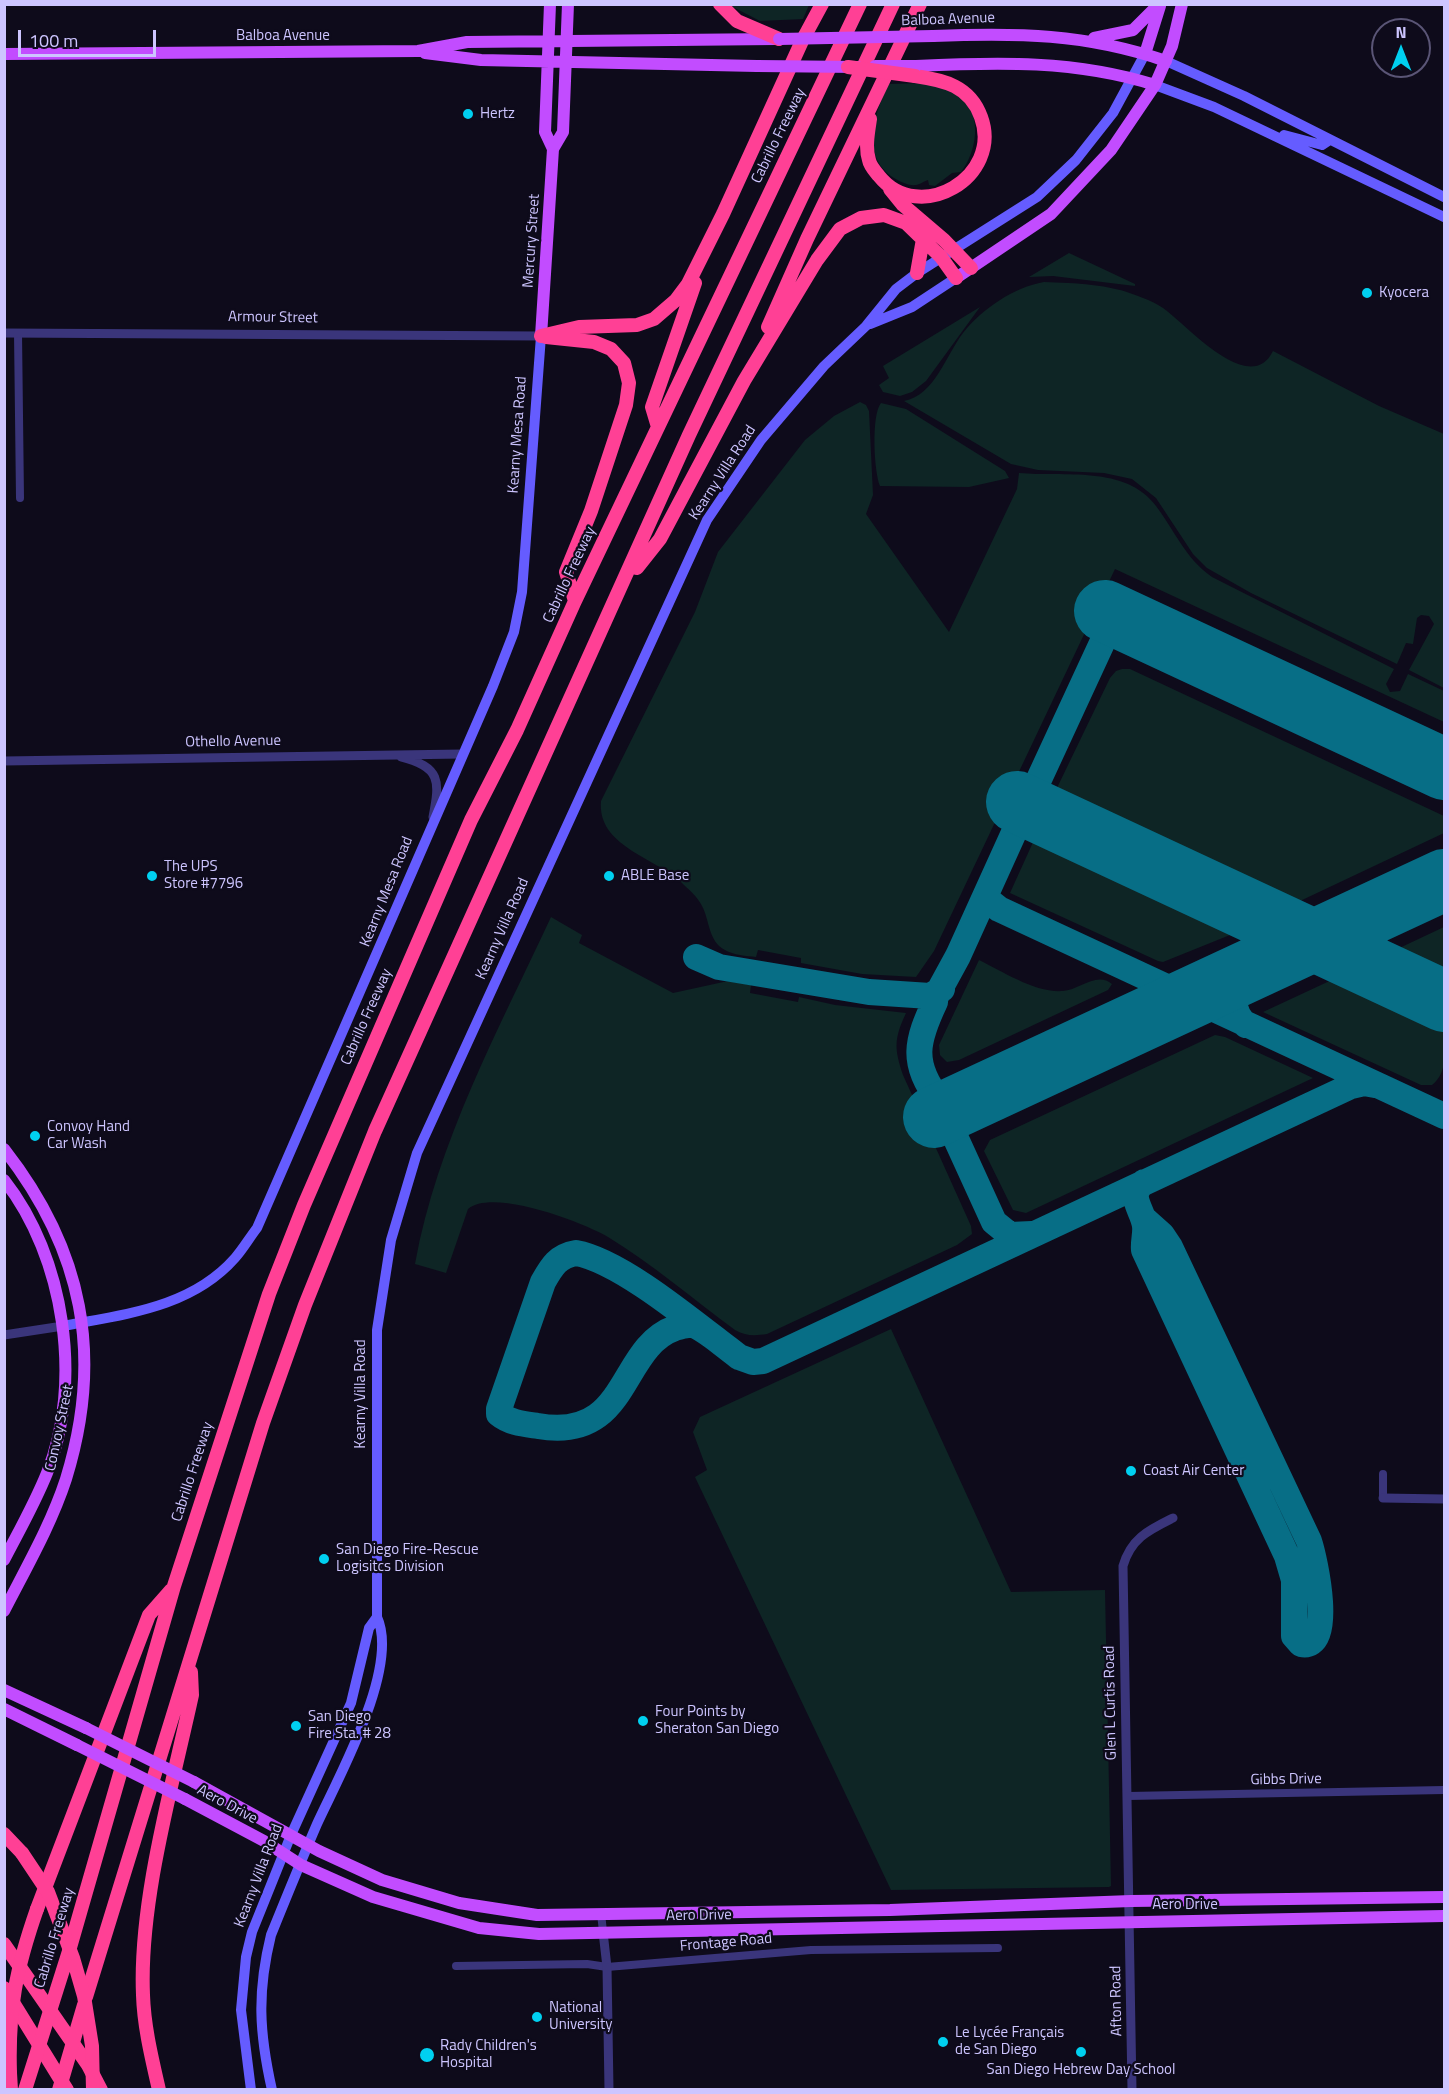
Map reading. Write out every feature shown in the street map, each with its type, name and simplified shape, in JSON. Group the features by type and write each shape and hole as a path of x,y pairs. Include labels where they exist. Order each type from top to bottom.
{"highway":[{"path":"720,4 737,21 779,39"},
{"path":"658,427 652,406 693,289 723,214 802,41 816,4"},
{"path":"802,41 822,4"},
{"name":"Cabrillo Freeway","path":"25,2090 69,1951 174,1586 269,1294 304,1205 471,820 517,730 575,601 860,4"},
{"path":"58,2090 263,1424 305,1305 366,1153 689,435 893,4"},
{"path":"744,381 807,239 920,4"},
{"path":"848,67 916,71 953,83 971,98 982,120 983,147 972,173 945,193 922,197 898,192 886,185"},
{"path":"871,107 868,138 869,160 886,185 947,254 956,278"},
{"path":"541,336 579,327 637,325 654,319 682,292 723,214"},
{"path":"623,586 660,538 744,381 817,260 840,229 861,218 884,215 906,223 923,239 971,268"},
{"path":"917,273 923,239"},
{"path":"541,336 594,342 611,349 624,363 629,383 626,405 591,511 567,572 575,601"},
{"path":"11,2090 9,2026 14,1984 37,1909 149,1615 174,1586"},
{"path":"159,2090 150,2053 143,1996 145,1939 156,1868 192,1695 191,1658"},
{"path":"4,1834 22,1853 48,1892 74,1958 84,1995 92,2046 93,2090"},
{"path":"4,1944 88,2065 101,2090"},
{"path":"4,1988 66,2090"}],"main road":[{"name":"Mercury Street","path":"550,4 545,132 553,149"},
{"name":"Mercury Street","path":"541,336 553,149 563,132 568,4"},
{"path":"1085,39 1123,34 1133,30 1160,4"},
{"name":"Kearny Villa Road","path":"272,2090 260,2007 261,1984 271,1935 308,1846 370,1709 384,1630 377,1617 377,1330 391,1240 417,1153 707,520 761,440 824,366 866,326 896,289 917,273 1011,215 1055,181 1094,140 1133,78 1145,54 1160,4"},
{"name":"Kearny Villa Road","path":"866,326 912,307 1040,223 1069,197 1111,150 1155,85 1166,61 1182,4"},
{"name":"Balboa Avenue","path":"4,54 418,51 467,42 568,39 779,39 1003,34 1085,39 1166,61 1244,96 1328,141 1444,197"},
{"name":"Balboa Avenue","path":"418,51 466,60 848,67"},
{"path":"916,71 1028,63 1090,68 1133,78 1214,107 1444,217"},
{"path":"1266,131 1322,146 1328,141"},
{"name":"Kearny Mesa Road","path":"63,1326 170,1304 199,1288 240,1251 257,1228 401,902 432,822 514,632 519,608 541,336"},
{"name":"Convoy Street","path":"4,1149 32,1184 54,1228 78,1298 86,1342 86,1384 82,1413 66,1479 51,1516 4,1611"},
{"name":"Convoy Street","path":"4,1180 16,1195 36,1235 59,1303 63,1326 66,1383 63,1411 50,1461 4,1560"},
{"name":"Kearny Villa Road","path":"252,2090 240,2010 245,1964 252,1932 291,1835 351,1703 369,1628 377,1617"},
{"name":"Aero Drive","path":"4,1690 194,1782 308,1846 382,1880 459,1904 537,1915 890,1910 1444,1916"},
{"name":"Aero Drive","path":"4,1709 185,1799 264,1841 301,1865 373,1897 479,1928 539,1934 903,1928 1131,1912 1444,1898"}],"street":[{"name":"Armour Street","path":"4,333 541,336"},
{"path":"18,333 20,498"},
{"path":"381,754 415,761 426,765 432,772 438,791 432,822"},
{"name":"Othello Avenue","path":"4,761 462,754"},
{"path":"4,1335 63,1326"},
{"path":"1383,1474 1383,1498 1444,1498"},
{"name":"Glen L Curtis Road","path":"1131,1912 1123,1566 1130,1549 1141,1535 1173,1518"},
{"name":"Gibbs Drive","path":"1128,1796 1444,1791"},
{"name":"Afton Road","path":"1131,1912 1132,2090"},
{"path":"601,1913 607,1967 609,2090"},
{"name":"Frontage Road","path":"456,1966 586,1964 607,1967 811,1950 998,1948"}],"green space":[{"path":"729,5 809,5 803,19 760,21"},
{"path":"927,83 950,90 962,98 969,106 975,125 973,145 961,172 952,173 935,186 929,185 928,180 917,185 904,183 883,169 877,158 873,134 879,108 889,84"},
{"path":"1069,253 1135,286 1053,276 1029,277"},
{"path":"1044,282 1104,287 1141,297 1163,308 1218,354 1234,363 1249,366 1263,363 1273,351 1379,406 1444,434 1444,688 1409,670 1434,624 1429,616 1421,615 1417,618 1413,644 1406,643 1397,664 1251,593 1207,568 1193,554 1156,498 1132,479 1104,473 1038,470 1011,464 904,401 915,397 932,383 963,333 979,316 1010,294"},
{"path":"980,307 926,381 912,392 900,396 883,392 879,385 889,378 883,366"},
{"path":"860,402 866,405 869,411 873,495 866,514 949,632 1017,489 1019,473 1074,474 1111,479 1128,484 1143,493 1156,506 1187,553 1212,577 1394,669 1386,684 1390,692 1400,691 1408,674 1444,691 1444,722 1115,569 934,951 916,977 862,974 801,963 801,958 758,950 756,957 725,950 715,941 705,912 693,893 670,873 617,840 608,829 602,816 601,801 695,612 718,552 805,440 834,416"},
{"path":"881,403 906,409 1005,471 1009,478 969,487 880,486 874,444 876,419"},
{"path":"1130,669 1444,816 1444,833 1300,901 1289,901 1060,797 1055,792 1110,678 1116,671"},
{"path":"1034,840 1042,840 1227,923 1234,927 1235,933 1163,962 1010,893"},
{"path":"551,917 582,935 579,943 673,993 728,981 751,985 750,993 798,1002 799,997 835,1005 906,1013 897,1037 900,1066 971,1226 972,1234 957,1245 767,1334 758,1335 735,1330 608,1237 559,1216 516,1205 497,1202 480,1204 468,1209 446,1273 415,1264 438,1174 454,1130 491,1044"},
{"path":"1444,927 1444,975 1393,951"},
{"path":"979,960 1020,981 1052,991 1069,990 1100,979 1112,984 1108,990 959,1060 947,1062 940,1055 939,1045"},
{"path":"1336,978 1444,1027 1444,1066 1432,1085 1421,1085 1263,1012"},
{"path":"1215,1035 1225,1037 1313,1078 1026,1213 1013,1210 984,1151 990,1140"},
{"path":"891,1329 1011,1592 1105,1590 1111,1886 1109,1887 891,1890 695,1477 707,1470 693,1432 700,1417"}],"taxiway":[{"path":"1043,814 1033,801 1034,790 1115,615"},
{"path":"934,1000 958,956 1021,817 1031,813 1043,814"},
{"path":"987,893 989,901 999,909 1444,1116"},
{"path":"696,957 719,967 869,992 930,996 942,989"},
{"path":"1246,1025 1236,1010 1236,995 1243,980 1256,968"},
{"path":"935,1002 924,1028 919,1051 924,1074 939,1100 954,1105 968,1102 953,1116 952,1130 994,1222 1010,1235 1032,1234"},
{"path":"739,1357 753,1362 763,1361 1351,1086 1364,1083 1375,1085"},
{"path":"1143,1218 1162,1235 1170,1247 1309,1541 1320,1602 1317,1633 1311,1642 1301,1644 1294,1636 1294,1580 1287,1556 1144,1250 1145,1226 1136,1198 1136,1192 1144,1182"},
{"path":"576,1253 615,1268 637,1282 682,1313 739,1357 698,1327 688,1325 675,1328 657,1339 642,1354 620,1391 607,1407 590,1420 568,1427 538,1426 503,1417 499,1414 499,1409 543,1282 556,1263 576,1253"}],"runway":[{"path":"1105,611 1444,769"},
{"path":"1017,802 1444,1001"},
{"path":"934,1117 1444,880"}],"place":[{"name":"Hertz","path":"468,114"},
{"name":"Kyocera","path":"1367,293"},
{"name":"The UPS Store #7796","path":"152,876"},
{"name":"ABLE Base","path":"609,876"},
{"name":"Convoy Hand Car Wash","path":"35,1136"},
{"name":"Coast Air Center","path":"1131,1471"},
{"name":"San Diego Fire-Rescue Logisitcs Division","path":"324,1559"},
{"name":"Four Points by Sheraton San Diego","path":"643,1721"},
{"name":"San Diego Fire Sta. # 28","path":"296,1726"},
{"name":"National University","path":"537,2017"},
{"name":"Le Lycée Français de San Diego","path":"943,2042"},
{"name":"San Diego Hebrew Day School","path":"1081,2052"},
{"name":"Rady Children's Hospital","path":"427,2055"}]}
